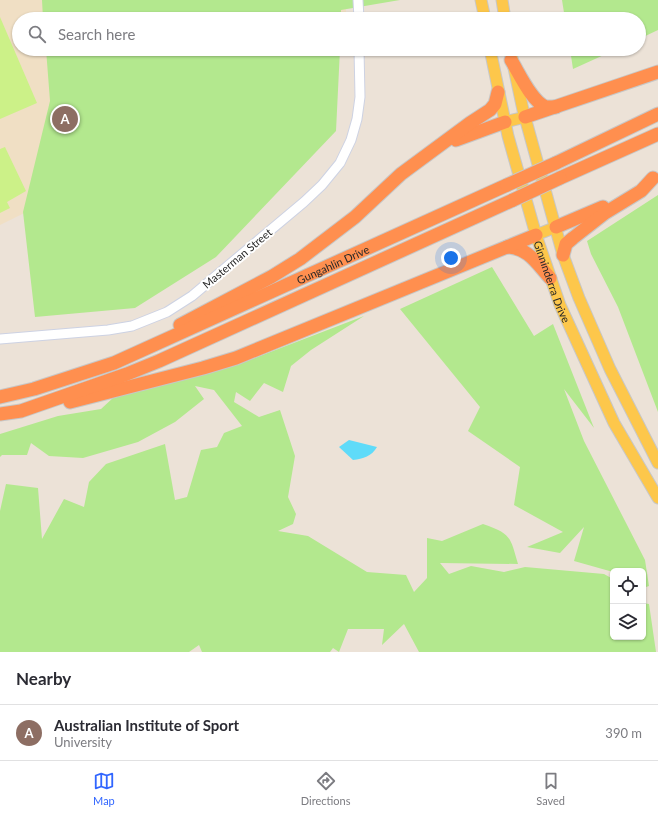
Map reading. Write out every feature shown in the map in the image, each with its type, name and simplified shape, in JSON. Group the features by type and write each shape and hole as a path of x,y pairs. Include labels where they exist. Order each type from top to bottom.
{"highway":[{"path":"511,56 526,87 539,102 546,106 556,107"},
{"path":"525,117 658,72"},
{"path":"68,378 148,341 240,294 288,266 350,221 401,174 490,110 495,104 498,92"},
{"name":"Gungahlin Drive","path":"0,397 34,389 114,363 152,347 556,163 658,114"},
{"path":"432,151 470,134 505,122"},
{"name":"Gungahlin Drive","path":"0,414 21,411 127,374 166,358 658,134"},
{"path":"556,227 598,210 655,177"},
{"path":"563,255 566,244 573,238 605,213 641,191 655,177"},
{"path":"21,411 37,410 57,406 236,358 536,235"},
{"path":"507,247 519,247 526,251 550,278"}],"main road":[{"path":"481,0 484,12"},
{"path":"502,0 504,12"},
{"name":"Ginninderra Drive","path":"491,56 505,122 536,235 560,305 603,400 658,498"},
{"name":"Ginninderra Drive","path":"511,56 525,117 563,255 579,298 610,369 658,462"},
{"path":"505,122 525,117"},
{"path":"536,235 556,227"}],"street":[{"path":"358,0 359,12"},
{"name":"Masterman Street","path":"0,338 108,330 132,326 167,312 192,296 304,202 322,185 340,163 351,140 357,120 360,97 359,56"}],"shaded area":[{"path":"0,0 346,0 346,12 12,12 12,56 323,56 69,191 0,225"}],"green space":[{"path":"42,0 400,0 341,10 341,12 43,12"},
{"path":"562,0 658,0 658,30 646,36 646,12 564,12"},
{"path":"0,17 12,45 12,56 17,56 37,103 0,119"},
{"path":"47,56 340,56 336,131 216,257 135,308 35,317 23,212 50,101"},
{"path":"571,56 602,56 573,69"},
{"path":"5,147 26,191 7,202 10,208 0,213 0,149"},
{"path":"658,195 658,412 618,307 591,254 587,241"},
{"path":"492,267 534,336 553,324 594,428 564,389 584,441 645,560 649,586 646,587 646,568 610,568 610,571 574,561 584,527 560,553 527,547 563,532 514,505 520,467 468,431 480,407 400,309"},
{"path":"364,316 311,350 291,366 283,392 264,383 250,401 236,392 234,402 259,417 280,410 295,456 288,497 296,514 293,524 278,531 308,536 367,572 406,575 414,592 427,578 427,538 442,541 483,524 508,537 513,547 518,564 440,563 449,574 471,566 504,572 525,567 604,574 610,577 610,640 646,640 646,604 649,604 656,652 419,652 404,624 382,645 384,629 348,629 339,652 333,648 330,652 202,652 199,645 189,652 0,652 0,511 6,484 38,488 42,539 64,499 84,507 89,482 106,464 165,444 175,500 187,497 201,450 217,447 224,433 242,426 214,390 195,386 204,399 175,422 138,442 83,458 49,456 31,443 27,455 2,455 0,457 0,434 58,416 101,409 114,397 234,366"}],"water":[{"path":"349,440 377,447 373,453 360,459 353,460 339,447"}],"place":[{"name":"Australian Institute of Sport","path":"65,119"}]}
